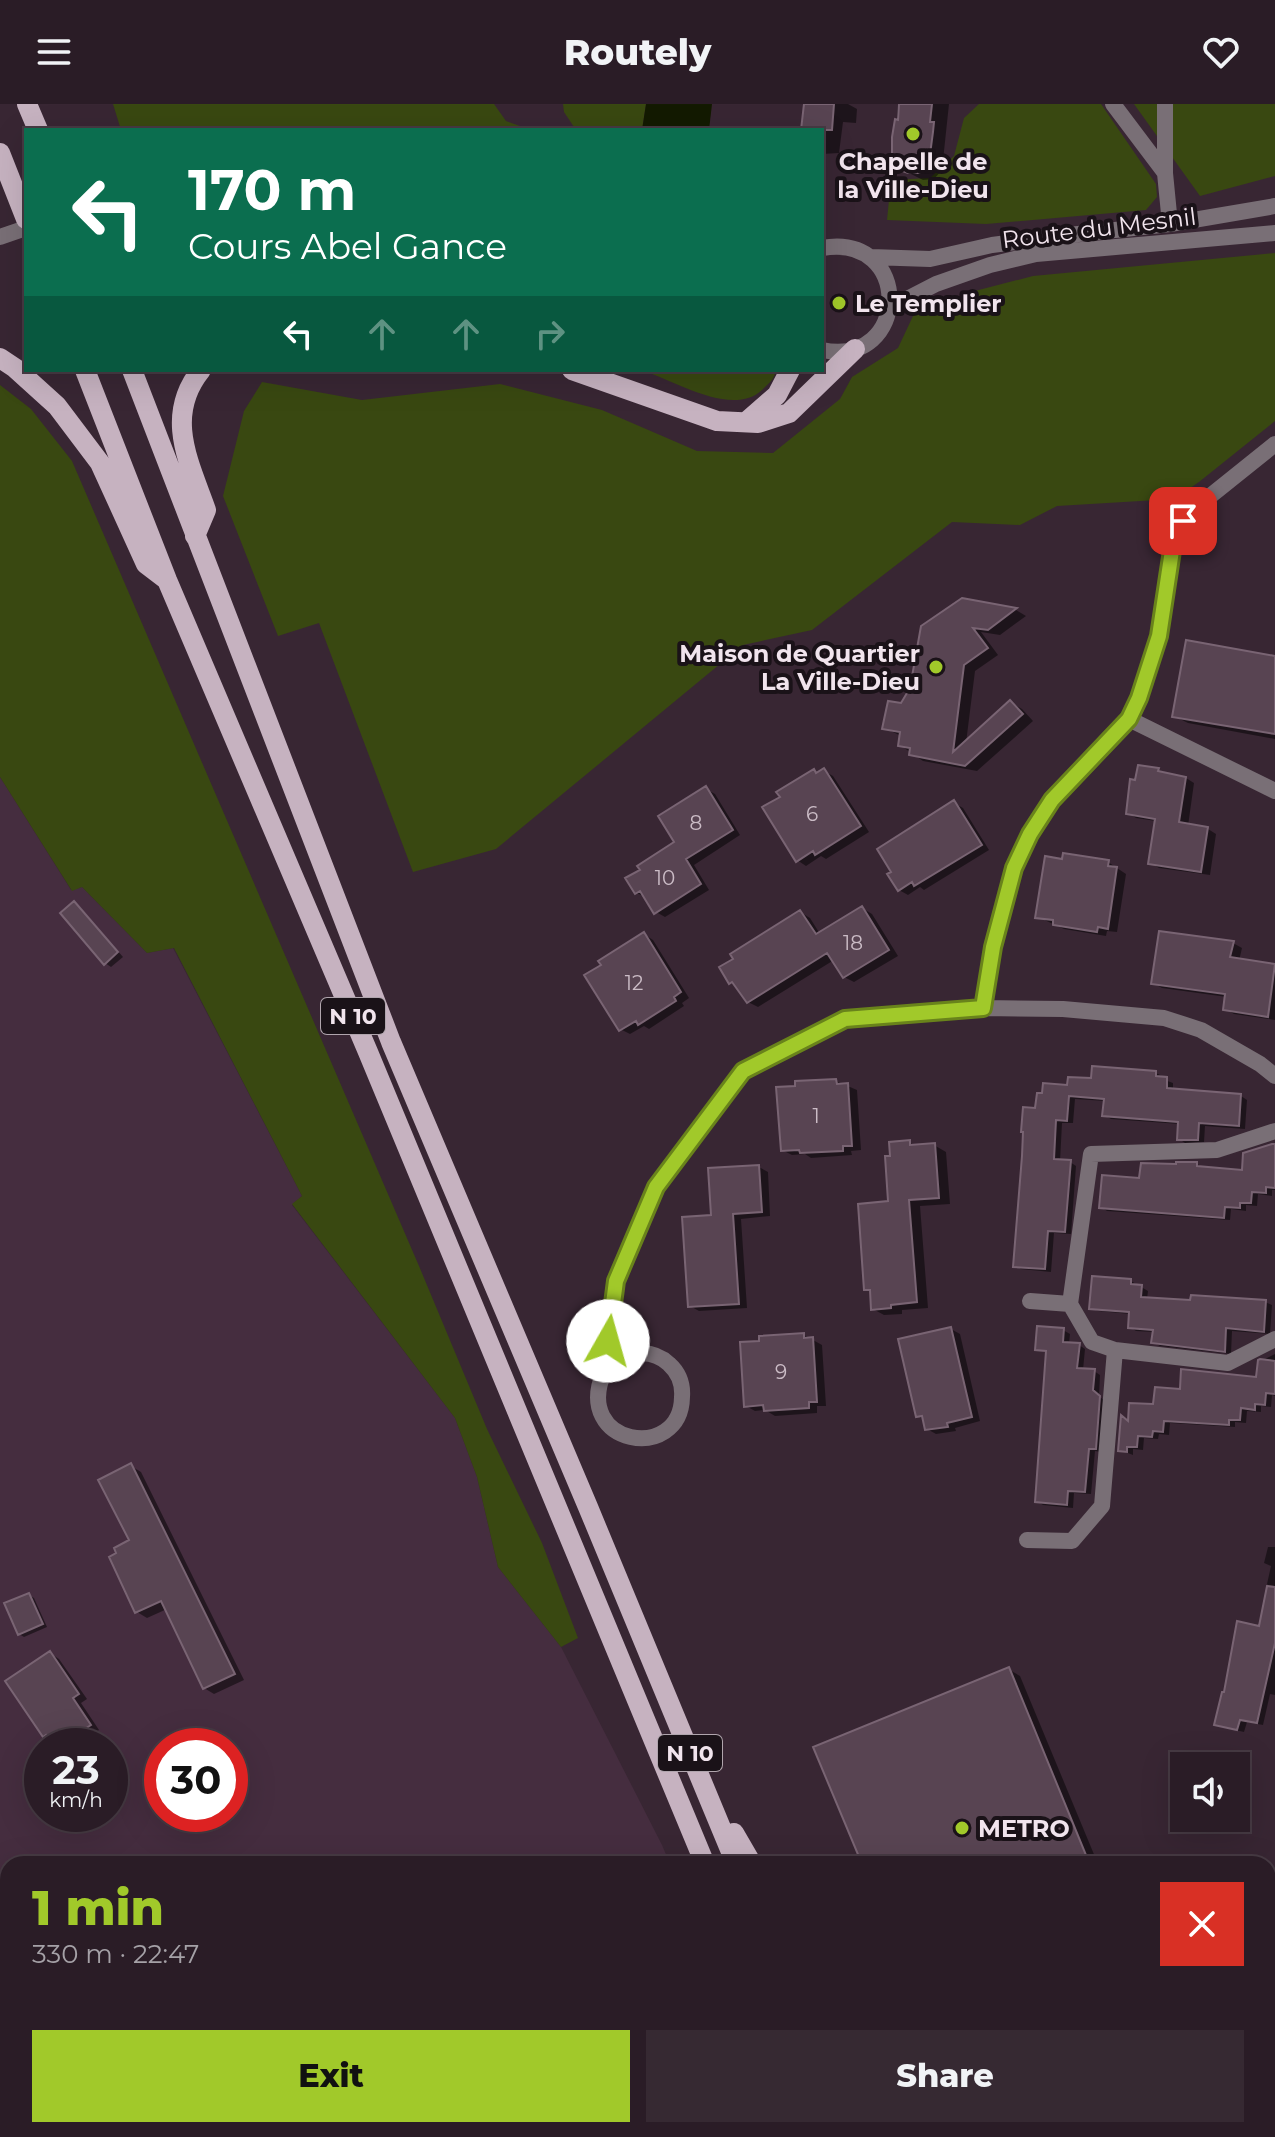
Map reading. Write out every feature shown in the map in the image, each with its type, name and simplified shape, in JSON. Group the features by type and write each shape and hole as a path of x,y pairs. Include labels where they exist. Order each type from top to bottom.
{"main road":[{"path":"27,104 37,128"},
{"path":"0,153 24,214"},
{"path":"578,372 717,421 758,423 789,413 855,349"},
{"path":"0,358 57,406 100,463 146,564 167,580"},
{"name":"N 10","path":"86,372 167,580 531,1442 702,1856"},
{"name":"N 10","path":"133,372 391,1042 733,1856"},
{"path":"195,536 206,510 181,429 182,410 190,384 199,372"},
{"path":"746,422 777,395 789,372"},
{"path":"699,1775 747,1856"}],"street":[{"name":"Route du Mesnil","path":"1113,104 1165,173 1170,224"},
{"path":"1165,104 1165,173"},
{"name":"Route du Mesnil","path":"824,248 850,247 871,257 930,259 992,245 1170,224 1275,206"},
{"path":"0,237 24,229"},
{"name":"Route du Mesnil","path":"890,310 936,284 990,265 1036,254 1275,233"},
{"path":"824,350 855,349 877,336 883,327 890,310 891,296 888,281 871,257"},
{"path":"983,1008 993,947 1014,868 1030,834 1052,800 1129,719 1139,698 1159,636 1173,544 1183,521 1275,444"},
{"path":"1129,719 1275,791"},
{"path":"604,1372 622,1357 636,1353 653,1355 667,1362 677,1373 683,1387 682,1406 676,1420 667,1430 654,1437 632,1439 618,1433 601,1415 597,1401 598,1386 604,1372 616,1281 656,1187 743,1071 845,1019 983,1008 1063,1009 1164,1018 1201,1030 1275,1076"},
{"path":"1275,1131 1217,1150 1091,1154 1070,1304 1092,1342 1115,1350 1228,1363 1275,1339"},
{"path":"1030,1301 1070,1304"},
{"path":"1027,1540 1072,1541 1102,1506 1115,1350"}],"shaded area":[{"path":"646,104 712,104 709,128 642,128"},
{"path":"0,777 71,890 82,887 147,953 173,948 302,1196 292,1205 455,1418 477,1477 498,1567 561,1647 667,1856 0,1856"}],"green space":[{"path":"113,104 494,104 506,121 525,128 120,128"},
{"path":"563,104 646,104 642,128 575,128 564,112"},
{"path":"979,104 1101,104 1156,184 1157,197 1146,210 986,224 887,220 891,180 930,178 954,156 964,118"},
{"path":"1134,104 1275,104 1275,176 1200,196"},
{"path":"1275,253 1275,421 1199,482 1174,499 1057,506 1020,525 952,522 812,630 743,645 496,849 413,872 319,623 278,636 223,496 244,411 262,382 362,400 500,384 602,410 697,451 773,453 840,399 852,377 898,348 913,316 971,292 1033,276"},
{"path":"646,372 775,372 773,379 750,398 719,399"},
{"path":"0,385 31,409 72,461 487,1429 542,1543 578,1638 561,1647 498,1567 477,1477 455,1418 292,1204 302,1196 174,948 147,953 82,887 72,891 0,777"}],"building":[{"path":"804,104 834,104 832,130 801,128"},
{"name":"Chapelle de la Ville-Dieu","path":"899,104 932,104 930,122 934,122 929,162 920,173 897,169 892,158 892,137"},
{"path":"962,598 1017,608 988,630 973,628 988,648 964,665 953,752 1010,700 1023,714 965,766 909,755 910,748 898,746 900,732 882,729 888,701 901,703 910,688 921,626"},
{"path":"1186,640 1275,656 1275,734 1172,717"},
{"path":"1138,765 1186,777 1179,822 1208,827 1201,872 1148,864 1155,819 1126,814 1130,779 1135,780"},
{"path":"824,768 861,826 815,855 813,851 796,862 762,807 780,797 776,792 814,769 816,773"},
{"path":"706,786 733,830 686,859 701,884 654,914 640,891 635,894 625,878 640,870 637,866 674,842 658,816"},
{"path":"954,800 982,845 914,886 912,882 898,891 877,849"},
{"path":"1063,853 1109,860 1108,866 1117,867 1108,929 1098,927 1097,932 1053,925 1053,920 1035,918 1045,856 1062,859"},
{"path":"74,901 118,952 104,965 60,913"},
{"path":"862,906 889,950 843,978 827,953 747,1003 732,982 729,984 719,967 733,959 730,954 800,910 816,934"},
{"path":"1159,931 1234,941 1230,957 1275,964 1268,1017 1223,1010 1225,994 1151,984"},
{"path":"644,932 681,992 674,997 676,1001 638,1025 636,1021 619,1031 584,975 601,965 598,961"},
{"path":"1092,1066 1156,1071 1156,1076 1167,1077 1167,1088 1241,1094 1239,1126 1199,1123 1198,1140 1177,1140 1178,1122 1102,1116 1104,1099 1069,1096 1067,1121 1056,1120 1054,1159 1071,1160 1065,1232 1048,1231 1045,1269 1013,1267 1023,1107 1035,1108 1037,1093 1042,1093 1043,1083 1067,1085 1068,1077 1091,1078"},
{"path":"836,1079 837,1084 848,1083 852,1146 843,1146 843,1151 781,1151 776,1087 795,1086 795,1081"},
{"path":"910,1140 910,1145 935,1143 939,1198 909,1200 917,1302 871,1310 870,1290 864,1290 858,1204 888,1201 885,1156 890,1156 889,1142"},
{"path":"1275,1144 1275,1188 1266,1187 1266,1193 1252,1192 1251,1203 1240,1203 1240,1208 1225,1207 1224,1218 1099,1208 1102,1175 1139,1178 1141,1163 1197,1162 1197,1166 1242,1170 1243,1153"},
{"path":"759,1165 762,1212 733,1214 739,1304 688,1307 682,1217 711,1215 708,1168"},
{"path":"1092,1276 1131,1279 1131,1284 1142,1285 1141,1297 1190,1300 1191,1295 1266,1300 1264,1332 1226,1328 1225,1352 1151,1343 1153,1330 1128,1328 1129,1312 1089,1309"},
{"path":"1037,1326 1064,1328 1063,1342 1080,1343 1077,1368 1095,1369 1093,1390 1100,1396 1096,1449 1089,1449 1085,1492 1068,1491 1067,1505 1035,1502 1046,1351 1035,1350"},
{"path":"951,1327 972,1417 947,1423 948,1427 925,1430 922,1416 916,1417 898,1339"},
{"path":"804,1333 804,1338 813,1337 817,1402 809,1402 809,1408 764,1411 763,1405 744,1407 740,1342 759,1341 759,1336"},
{"path":"1260,1359 1275,1361 1275,1394 1266,1393 1265,1405 1255,1404 1255,1410 1241,1408 1240,1420 1229,1420 1229,1425 1164,1421 1163,1432 1153,1431 1152,1437 1138,1436 1137,1447 1127,1447 1127,1452 1118,1451 1121,1415 1128,1421 1129,1403 1153,1404 1155,1387 1180,1389 1181,1369 1256,1377"},
{"path":"131,1463 235,1674 203,1689 161,1601 135,1613 109,1557 116,1553 114,1548 129,1540 98,1480"},
{"path":"1267,1586 1275,1587 1275,1643 1257,1723 1240,1720 1237,1730 1214,1725 1224,1692 1237,1621 1259,1626"},
{"path":"29,1593 43,1624 18,1635 4,1603"},
{"path":"50,1651 79,1694 73,1698 91,1725 86,1728 37,1728 5,1681"},
{"path":"1009,1667 1086,1856 859,1856 813,1747"}],"place":[{"name":"Chapelle de la Ville-Dieu","path":"913,134"},
{"name":"Le Templier","path":"839,303"},
{"name":"Maison de Quartier La Ville-Dieu","path":"936,667"},
{"name":"METRO","path":"962,1828"}],"route":[{"path":"608,1341 616,1281 656,1187 743,1071 845,1019 983,1008 993,947 1014,868 1030,834 1052,800 1129,719 1139,698 1159,636 1173,544 1183,521"}]}
